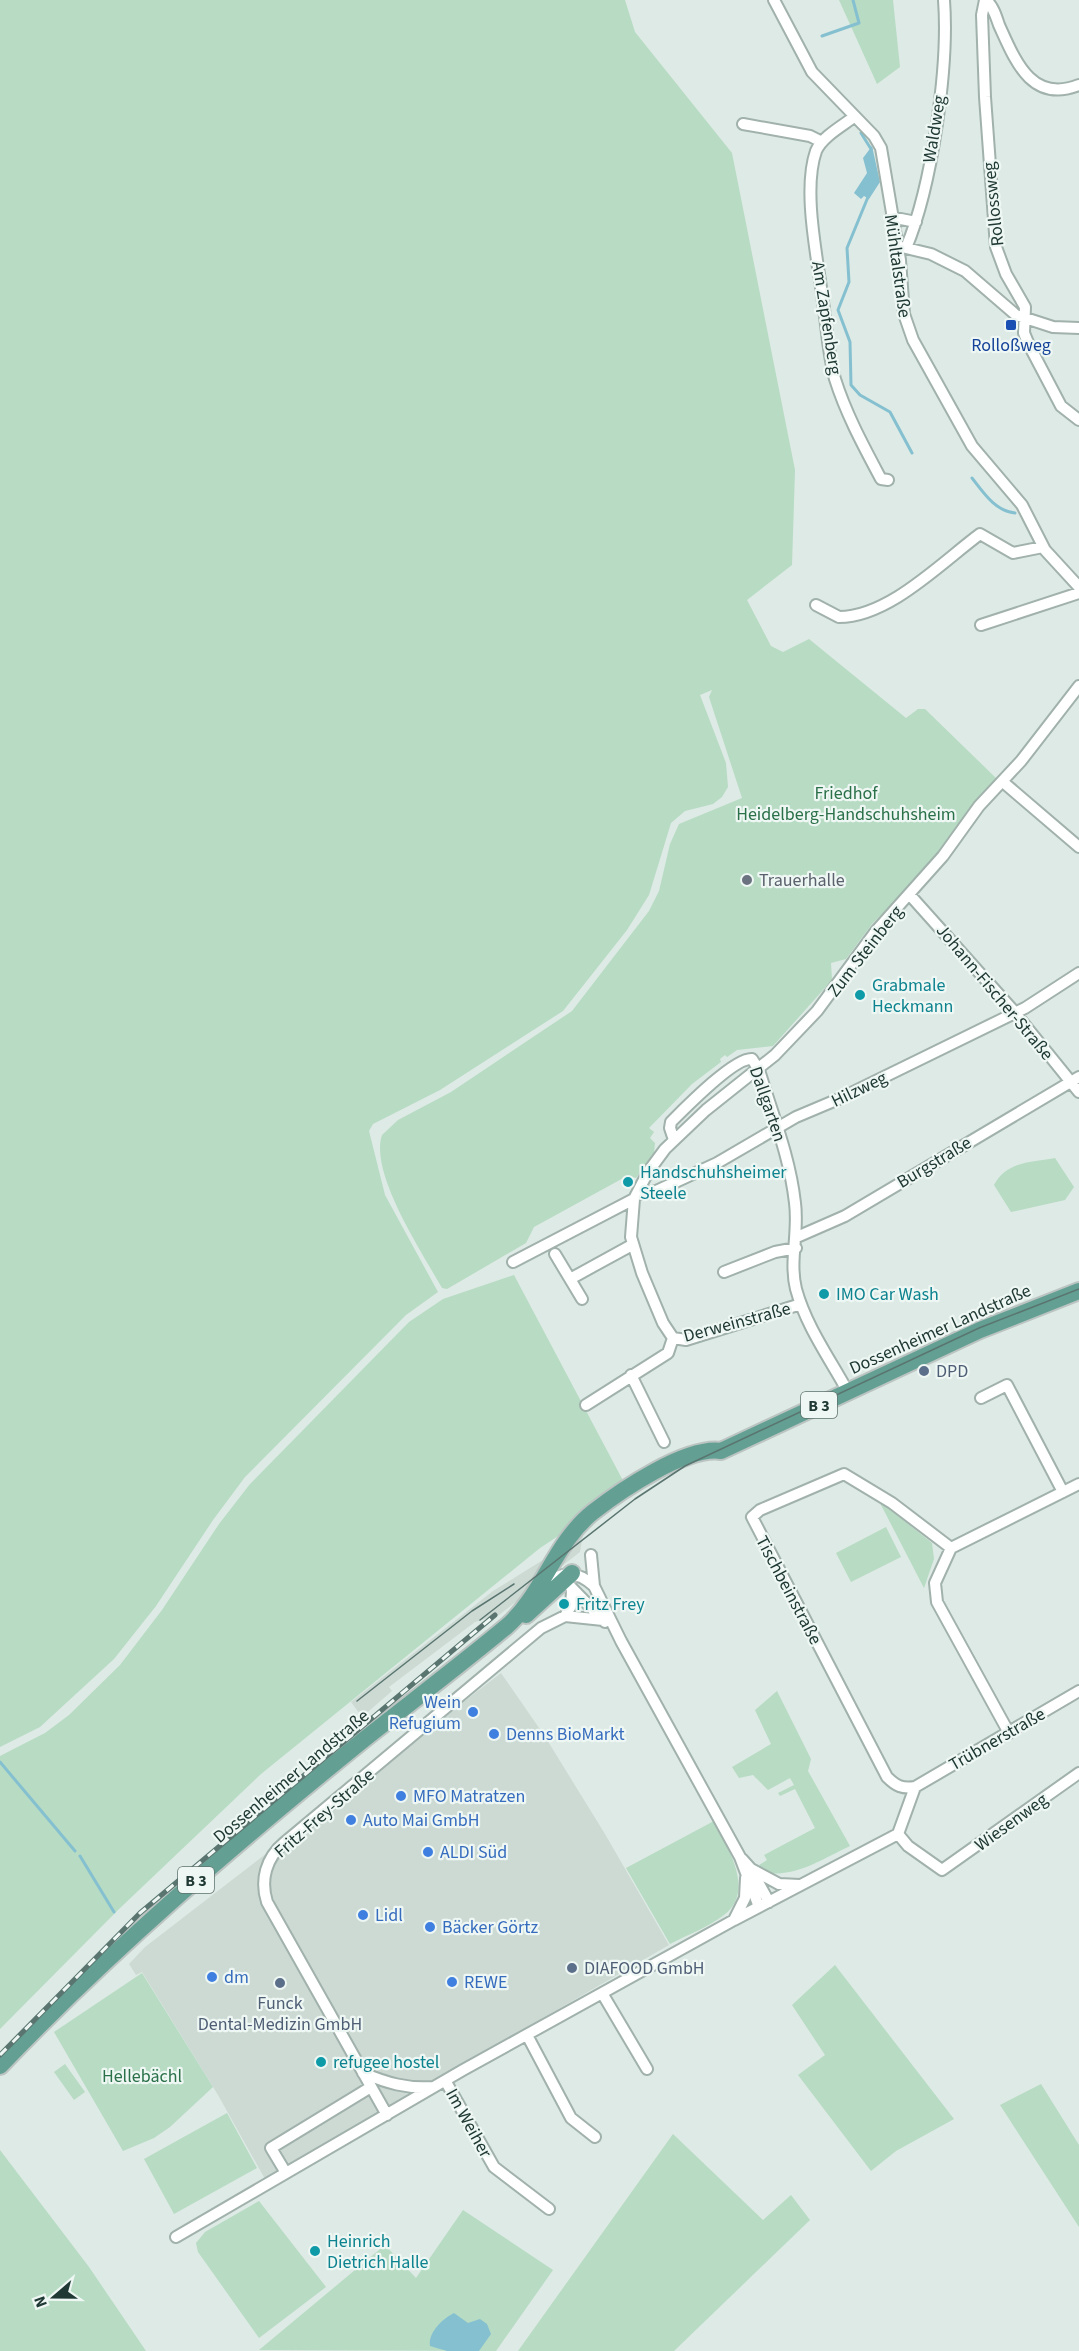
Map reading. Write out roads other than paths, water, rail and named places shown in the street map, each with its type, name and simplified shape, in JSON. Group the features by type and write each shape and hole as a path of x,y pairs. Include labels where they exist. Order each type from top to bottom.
{"main road":[{"name":"Dossenheimer Landstraße","path":"509,1624 536,1588 570,1534 592,1513 653,1473 701,1453 722,1451 1004,1319 1079,1291"},
{"name":"Dossenheimer Landstraße","path":"0,2066 86,1979 146,1923 361,1742 509,1624 529,1613 568,1580 564,1558 586,1528 592,1513"}],"street":[{"name":"Mühltalstraße","path":"774,0 803,60 874,136 881,148 891,217 902,247 904,314 916,346 972,446 1022,505 1042,547 1079,587"},
{"name":"Waldweg","path":"902,247 916,222 940,89 944,0"},
{"path":"986,0 1015,57 1029,77 1049,89 1065,89 1079,85"},
{"name":"Rollossweg","path":"986,0 982,15 994,236 1002,265 1025,307 1024,333 1054,395 1069,414 1079,420"},
{"path":"743,124 810,136 822,142 854,117"},
{"name":"Am Zapfenberg","path":"822,142 815,157 812,203 832,366 849,415 881,479 888,480"},
{"path":"891,217 916,222"},
{"path":"902,247 931,254 965,271 1010,311 1024,318 1053,327 1079,328"},
{"path":"816,605 839,617 871,610 923,580 980,534 1012,553 1042,547"},
{"path":"981,625 1079,593"},
{"name":"Zum Steinberg","path":"673,1338 663,1323 632,1245 630,1229 635,1197 648,1172 675,1140 706,1110 759,1070 817,1011 876,932 943,856 978,806 1003,782 1079,686"},
{"path":"1003,782 1079,847"},
{"name":"Johann-Fischer-Straße","path":"909,894 1075,1079 1079,1092"},
{"name":"Hilzweg","path":"635,1197 665,1187 726,1158 796,1117 841,1098 1036,1003 1079,973"},
{"name":"Dallgarten","path":"675,1140 670,1128 671,1122 726,1073 743,1060 750,1058 759,1070 793,1187 796,1243"},
{"name":"Burgstraße","path":"724,1272 796,1243 1075,1079"},
{"path":"513,1262 635,1197"},
{"path":"796,1243 793,1272 801,1304 848,1392"},
{"path":"570,1279 632,1245"},
{"path":"555,1254 582,1299"},
{"name":"Derweinstraße","path":"673,1338 686,1340 801,1304"},
{"path":"586,1405 668,1353 673,1338"},
{"path":"631,1375 664,1442"},
{"path":"981,1398 1006,1385 1063,1492"},
{"name":"Tischbeinstraße","path":"915,1787 905,1789 896,1786 886,1777 752,1517 760,1510 844,1474 892,1503 951,1548"},
{"path":"1009,1733 937,1602 935,1583 951,1548 1079,1484"},
{"path":"591,1556 594,1586 621,1641 764,1904"},
{"path":"568,1580 583,1576 594,1586"},
{"path":"568,1580 571,1606 565,1616 603,1620"},
{"path":"568,1580 621,1641"},
{"name":"Dossenheimer Landstraße","path":"536,1588 568,1580"},
{"name":"Fritz-Frey-Straße","path":"387,2115 267,1902 263,1892 264,1876 269,1862 284,1843 541,1628 565,1616"},
{"name":"Trübnerstraße","path":"915,1787 1079,1691"},
{"name":"Wiesenweg","path":"898,1834 908,1846 942,1870 1079,1773"},
{"path":"176,2237 602,1993 898,1834 915,1787"},
{"path":"748,1872 779,1884 800,1885"},
{"path":"735,1920 745,1898 748,1872"},
{"path":"602,1993 647,2069"},
{"path":"527,2035 571,2118 595,2137"},
{"path":"363,2073 386,2083 411,2088 441,2084"},
{"name":"Im Weiher","path":"441,2084 494,2168 549,2209"},
{"path":"286,2173 271,2148 371,2087"}],"water":[{"path":"872,146 880,182 869,199 864,196 861,199 854,193 867,173 863,158"},
{"path":"454,2313 468,2323 480,2319 487,2324 491,2334 479,2351 447,2351 430,2346 431,2336 437,2327"}],"waterway":[{"path":"822,36 859,23 853,0"},
{"path":"861,133 871,149"},
{"path":"868,197 847,248 849,282 838,310 850,342 851,385 860,395 890,412 912,453"},
{"path":"972,478 996,505 1015,513"},
{"path":"0,1762 75,1851"},
{"path":"80,1856 114,1912"}],"tram line":[{"path":"480,1620 635,1499 685,1466 979,1328 1079,1289"},
{"path":"357,1701 472,1611 514,1584"}],"railway":[{"path":"0,2055 140,1913 495,1615"}],"place":[{"name":"Rolloßweg","path":"1011,325"},
{"name":"Trauerhalle","path":"747,880"},
{"name":"Grabmale Heckmann","path":"860,995"},
{"name":"Handschuhsheimer Steele","path":"628,1182"},
{"name":"IMO Car Wash","path":"824,1294"},
{"name":"DPD","path":"924,1371"},
{"name":"Fritz Frey","path":"564,1604"},
{"name":"Wein Refugium","path":"473,1712"},
{"name":"Denns BioMarkt","path":"494,1734"},
{"name":"MFO Matratzen","path":"401,1796"},
{"name":"Auto Mai GmbH","path":"351,1820"},
{"name":"ALDI Süd","path":"428,1852"},
{"name":"Lidl","path":"363,1915"},
{"name":"Bäcker Görtz","path":"430,1927"},
{"name":"DIAFOOD GmbH","path":"572,1968"},
{"name":"dm","path":"212,1977"},
{"name":"REWE","path":"452,1982"},
{"name":"Funck Dental-Medizin GmbH","path":"280,1983"},
{"name":"refugee hostel","path":"321,2062"},
{"name":"Heinrich Dietrich Halle","path":"315,2251"}],"park label":[{"name":"Friedhof Heidelberg-Handschuhsheim","path":"846,803"},
{"name":"Hellebächl","path":"142,2076"}]}
